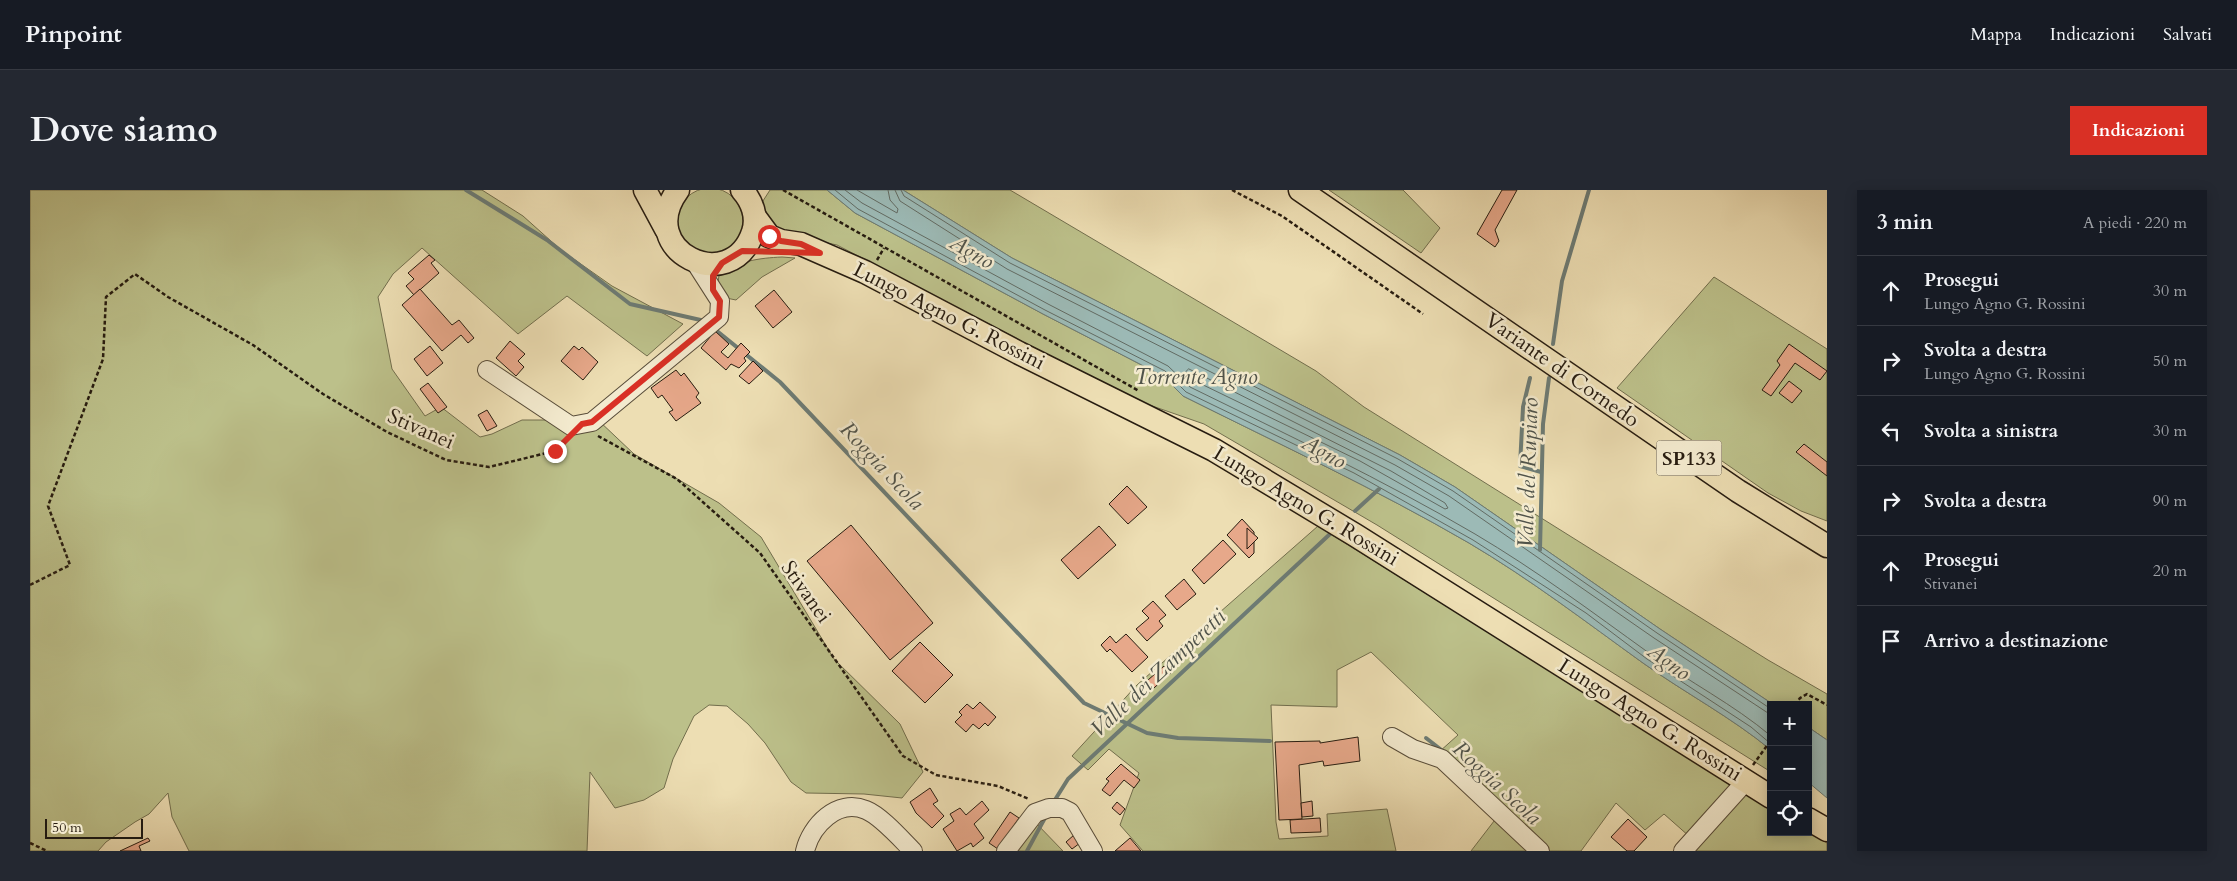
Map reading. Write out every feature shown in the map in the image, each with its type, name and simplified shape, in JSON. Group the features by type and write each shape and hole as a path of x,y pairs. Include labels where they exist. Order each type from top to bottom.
{"main road":[{"path":"645,190 677,249 695,262 710,265 722,263 742,251"},
{"path":"666,229 666,214 670,200 678,190"},
{"name":"Variante di Cornedo","path":"1300,190 1738,491 1827,546"},
{"name":"Lungo Agno G. Rossini","path":"742,251 750,241 752,200"},
{"name":"Lungo Agno G. Rossini","path":"752,200 769,236 781,241 801,244 868,274 1028,358 1214,450 1750,773 1767,792"},
{"name":"Lungo Agno G. Rossini","path":"742,251 820,253"},
{"path":"1812,821 1827,830"}],"street":[{"path":"487,370 571,426 592,422 719,317 720,301 695,262"},
{"path":"713,290 713,276 722,263"},
{"path":"1392,737 1413,749 1442,759 1540,851"},
{"path":"1683,851 1750,773"},
{"path":"805,851 807,843 822,820 837,810 854,808 866,810 893,831 913,851"},
{"path":"1006,851 1036,814 1049,808 1062,808 1070,812 1093,851"}],"path":[{"path":"1232,190 1282,216 1424,314"},
{"name":"Stivanei","path":"30,585 70,566 48,506 103,359 106,297 135,274 168,298 253,345 323,394 387,432 446,460 489,467 555,451 582,424 602,439 677,480 760,554 869,711 903,756 936,775 998,786 1049,808"},
{"path":"1798,701 1807,694 1827,705"},
{"path":"1750,773 1767,746"},
{"path":"30,843 47,851"}],"green space":[{"path":"710,188 723,191 733,198 740,208 743,221 740,234 733,244 723,251 710,254 697,251 687,244 680,234 677,221 680,208 687,198 697,191"},
{"path":"30,190 482,190 523,216 561,250 612,286 683,324 647,356 567,296 518,334 422,248 393,274 378,297 392,369 425,416 441,407 480,437 492,434 522,420 598,420 634,454 719,503 761,537 834,659 900,724 923,772 902,798 864,794 806,793 791,782 765,743 748,724 727,706 709,705 694,716 673,759 664,788 644,800 615,808 590,772 587,851 189,851 172,817 168,793 149,814 106,842 98,851 30,851"},
{"path":"770,190 827,190 855,213 1163,376 1183,396 1363,485 1434,523 1492,557 1536,586 1643,663 1756,738 1767,747 1767,769 1377,525 1204,424 1135,400 837,245 780,233 765,221 761,204"},
{"path":"903,190 1010,190 1316,371 1364,407 1768,660 1827,694 1827,740 1812,730 1812,701 1768,701 1660,629 1455,487 1400,455 1012,258"},
{"path":"1329,190 1403,190 1440,228 1421,253"},
{"path":"782,257 795,258 762,277 736,300 726,298 718,283 719,275 734,266 749,261"},
{"path":"1714,277 1827,349 1827,521 1801,511 1768,493 1617,388"},
{"path":"1318,526 1767,807 1767,836 1812,836 1812,834 1827,843 1827,851 1678,851 1690,837 1664,814 1645,830 1616,803 1581,851 1471,851 1501,812 1439,752 1458,735 1371,652 1337,670 1337,707 1271,705 1276,822 1279,839 1328,836 1327,814 1387,809 1396,851 1143,851 1120,825 1139,773 1109,749 1088,770 1072,756 1137,685"},
{"path":"1034,821 1063,851 1012,851"}],"water":[{"name":"Torrente Agno","path":"827,190 903,190 1012,258 1400,455 1455,487 1660,629 1768,701 1767,747 1643,663 1536,586 1469,543 1363,485 1183,396 1163,376 855,213"},
{"path":"1812,730 1827,740 1827,798 1812,785"}],"building":[{"path":"1502,190 1517,190 1495,230 1499,241 1495,247 1477,234"},
{"path":"429,255 435,260 431,263 439,273 414,295 406,286 414,279 408,273"},
{"path":"420,289 452,325 459,320 474,338 468,343 461,335 442,351 402,305"},
{"path":"774,290 792,312 773,328 755,306"},
{"path":"715,331 729,344 721,352 728,358 741,343 750,352 744,358 746,361 739,368 731,364 726,370 701,348"},
{"path":"510,341 525,354 518,361 524,367 516,376 496,358"},
{"path":"1789,344 1827,371 1820,380 1795,363 1771,396 1762,390 1780,365 1777,361"},
{"path":"430,346 443,363 427,376 414,359"},
{"path":"574,346 579,350 582,347 598,362 583,380 561,361"},
{"path":"753,361 763,371 749,384 739,376"},
{"path":"676,370 681,376 684,373 699,393 696,397 701,403 676,421 669,412 673,410 662,395 658,398 651,388"},
{"path":"1789,381 1802,391 1792,403 1779,393"},
{"path":"428,383 447,407 438,413 420,389"},
{"path":"487,410 497,426 487,431 478,415"},
{"path":"1804,444 1827,462 1827,476 1796,452"},
{"path":"1127,486 1147,507 1128,524 1109,504"},
{"path":"1242,519 1254,532 1254,553 1249,558 1227,535"},
{"path":"851,525 933,623 890,660 807,561"},
{"path":"1099,526 1116,545 1078,579 1061,560"},
{"path":"1247,528 1258,538 1247,549"},
{"path":"1223,540 1236,554 1204,584 1192,570"},
{"path":"1184,579 1196,594 1177,610 1165,596"},
{"path":"1153,601 1166,615 1159,621 1163,626 1147,641 1136,629 1149,618 1142,611"},
{"path":"1126,634 1148,657 1132,672 1110,649 1107,652 1101,645 1110,636 1116,643"},
{"path":"920,642 953,675 925,703 892,671"},
{"path":"1164,666 1171,673 1147,694 1140,687"},
{"path":"980,702 996,717 988,726 985,723 979,729 973,724 966,732 955,722 962,715 959,712 967,704 973,709"},
{"path":"1358,737 1360,761 1324,766 1323,761 1299,765 1302,819 1279,820 1275,742 1320,741 1320,743"},
{"path":"1121,764 1140,780 1134,788 1124,780 1110,796 1102,790 1109,781 1106,779"},
{"path":"930,788 938,801 933,804 944,816 932,828 916,813 910,802"},
{"path":"982,801 989,810 974,824 984,838 973,847 971,843 957,851 943,829 954,821 950,814 960,808 966,815"},
{"path":"1312,801 1313,816 1302,817 1301,803"},
{"path":"1117,802 1125,809 1120,815 1112,808"},
{"path":"1010,812 1019,818 998,849 989,843"},
{"path":"1320,818 1321,832 1291,833 1290,820"},
{"path":"1628,819 1647,837 1634,851 1627,851 1611,837"},
{"path":"1074,835 1080,843 1072,849 1066,842"},
{"path":"148,838 150,841 139,846 141,851 120,851"},
{"path":"1130,838 1141,851 1115,851"}],"waterway":[{"name":"Roggia Scola","path":"466,190 547,240 630,304 705,321"},
{"name":"Valle del Rupiaro","path":"1553,344 1562,281 1589,190"},
{"name":"Roggia Scola","path":"712,327 780,382 1084,703 1147,733 1178,738 1270,741"},
{"path":"1530,378 1523,407 1520,466 1541,472"},
{"name":"Valle del Rupiaro","path":"1540,550 1543,424 1549,378"},
{"name":"Valle dei Zamperetti","path":"1355,511 1379,489"},
{"name":"Valle dei Zamperetti","path":"1053,803 1068,779 1330,534"},
{"name":"Roggia Scola","path":"1426,738 1444,752"},
{"name":"Valle dei Zamperetti","path":"1027,851 1046,816"}],"route":[{"path":"555,451 582,424 592,422 719,317 720,301 713,290 713,276 722,263 733,259 742,251 780,250 820,253 801,244 781,241 769,236"}],"water label":[{"name":"Agno","path":"972,252"},
{"name":"Agno","path":"1324,452"},
{"name":"Agno","path":"1669,662"}]}
